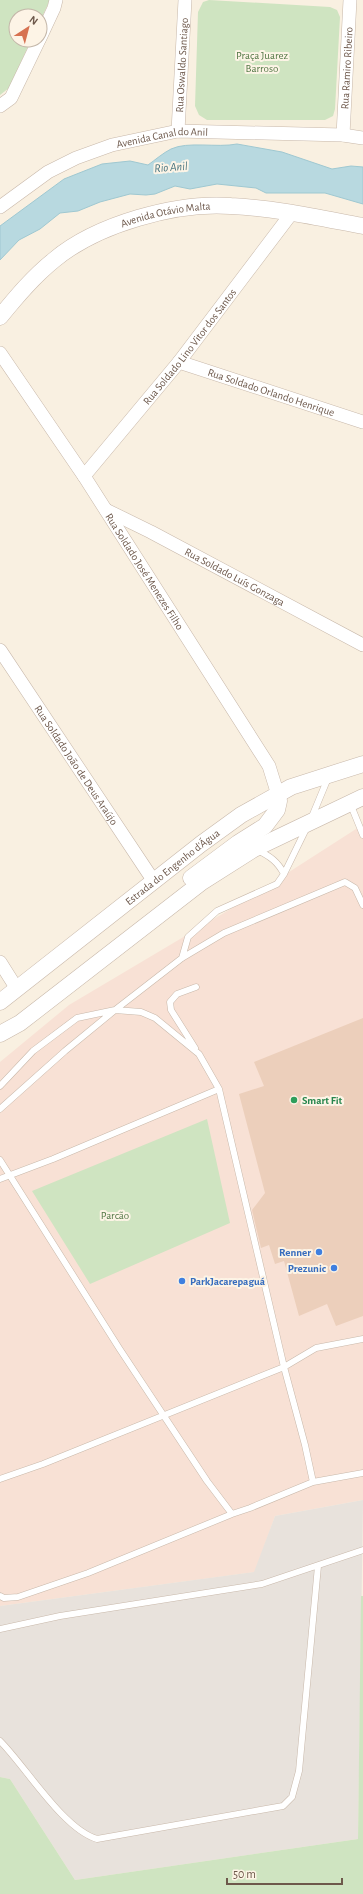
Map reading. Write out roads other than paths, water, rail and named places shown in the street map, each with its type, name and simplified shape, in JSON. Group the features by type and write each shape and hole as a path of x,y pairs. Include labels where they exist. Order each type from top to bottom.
{"street":[{"path":"48,20 56,0"},
{"name":"Rua Oswaldo Santiago","path":"178,131 185,0"},
{"name":"Rua Ramiro Ribeiro","path":"343,135 350,0"},
{"path":"0,106 11,98 35,48"},
{"name":"Avenida Canal do Anil","path":"0,207 48,172 76,158 112,145 178,131 343,135 363,138"},
{"name":"Avenida Otávio Malta","path":"0,317 30,281 56,259 87,239 115,226 152,215 194,207 230,206 363,226"},
{"name":"Rua Soldado Lino Vitor dos Santos","path":"84,476 180,362 291,214"},
{"name":"Rua Soldado José Menezes Filho","path":"0,353 84,476 269,766 278,795"},
{"name":"Rua Soldado Orlando Henrique","path":"180,362 363,422"},
{"name":"Rua Soldado Luís Gonzaga","path":"106,510 151,532 363,645"},
{"name":"Rua Soldado João de Deus Araújo","path":"0,650 154,880"},
{"name":"Estrada do Engenho d'Água","path":"0,1002 200,844 241,816 291,787 330,773 363,764"},
{"path":"146,926 192,877 238,843 265,826 277,810 279,801 278,795"},
{"path":"0,1034 20,1023 202,882 254,849 357,800"},
{"path":"0,962 17,989"}],"lane":[{"path":"182,958 188,937 217,911 276,884 284,874 298,849 330,773"},
{"path":"357,800 363,835"},
{"path":"254,849 274,859 281,866 284,874"},
{"path":"0,1109 65,1051 115,1010 182,958 224,933 345,882 355,888 363,905"},
{"path":"196,987 177,994 170,1002 171,1010 219,1089 284,1367 305,1444 312,1482"},
{"path":"0,1086 33,1051 77,1018 115,1010 141,1012 155,1018 199,1054"},
{"path":"0,1179 11,1176 219,1089"},
{"path":"0,1160 164,1415 232,1514"},
{"path":"0,1479 43,1464 284,1367 316,1348 363,1339"},
{"path":"0,1596 4,1598 18,1597 81,1575 312,1482 363,1474"},
{"path":"0,1628 60,1616 245,1588 279,1580 363,1550"},
{"path":"0,1741 71,1824 87,1836 97,1839 283,1806 292,1797 299,1771 318,1566"}],"water":[{"name":"Rio Anil","path":"237,144 282,152 332,169 351,166 363,167 363,204 325,193 266,193 256,188 217,184 190,189 175,186 155,194 130,194 100,202 78,211 60,213 40,229 19,240 0,260 0,226 64,179 102,164 130,161 148,165 171,149 186,145"}],"place":[{"name":"Smart Fit","path":"294,1100"},
{"name":"Renner","path":"319,1252"},
{"name":"Prezunic","path":"334,1268"},
{"name":"ParkJacarepaguá","path":"182,1281"}],"park label":[{"name":"Praça Juarez Barroso","path":"262,61"},
{"name":"Parcão","path":"115,1215"}]}
